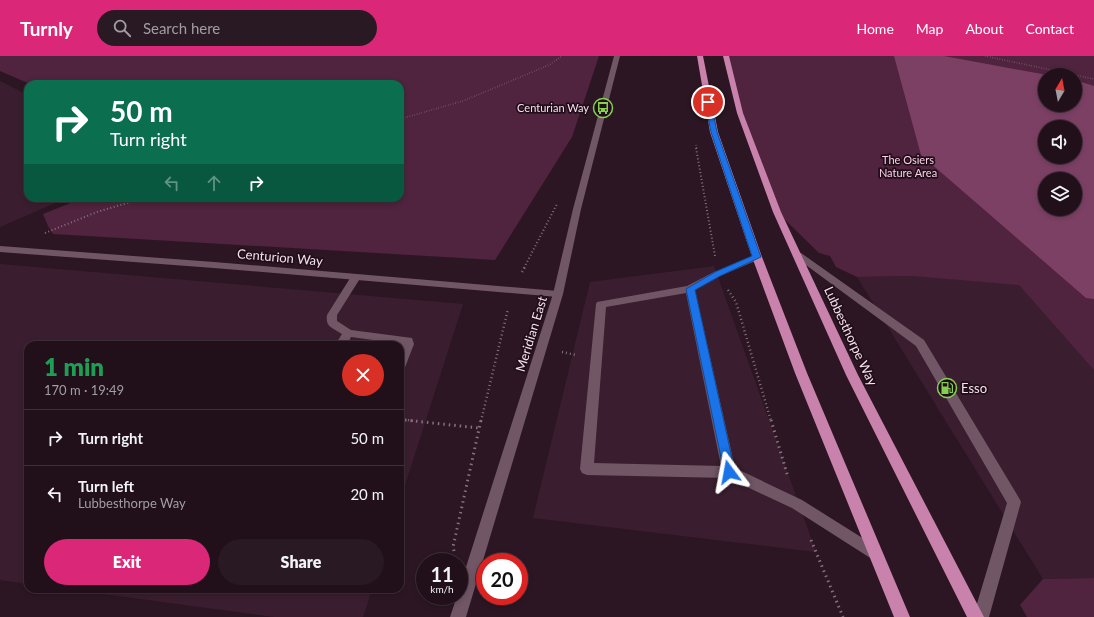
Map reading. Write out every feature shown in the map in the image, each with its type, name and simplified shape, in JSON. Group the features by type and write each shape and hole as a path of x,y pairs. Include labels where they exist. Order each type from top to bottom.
{"highway":[{"path":"700,56 714,132 757,257 801,373 902,617"},
{"name":"Lubbesthorpe Way","path":"726,56 740,113 777,212 852,375 976,617"}],"street":[{"name":"Meridian East","path":"458,617 558,294 577,208 617,56"},
{"name":"Centurion Way","path":"0,249 558,294"},
{"path":"798,255 920,343 1014,502 981,617"},
{"path":"757,257 718,274 690,289 601,304 587,469 729,472 796,504 875,554"},
{"path":"356,277 332,315 331,322 348,333 408,341 404,356"},
{"path":"690,289 729,472"},
{"path":"343,341 348,333"}],"path":[{"path":"404,118 463,101 549,65 562,56"},
{"path":"985,56 1094,79"},
{"path":"696,141 718,274 736,302 796,504 843,617"},
{"path":"454,553 479,428 513,290 558,201"},
{"path":"42,234 97,212 131,202"},
{"path":"541,349 596,358"},
{"path":"404,419 479,428"}],"shaded area":[{"path":"894,56 944,56 1038,73 1038,112 1082,112 1082,82 1094,86 1094,299 1086,298 921,155"},
{"path":"0,81 24,93 24,202 58,202 0,227"},
{"path":"0,264 463,304 404,488 404,341 24,341 24,583 0,580"},
{"path":"714,266 816,552 533,518 590,282"},
{"path":"1019,274 1094,356 1094,578 1043,579 857,277"},
{"path":"96,593 371,593 363,617 274,617"}],"green space":[{"path":"0,56 599,56 572,137 495,260 53,234 43,214 73,202 404,202 404,80 24,80 24,81 0,71"},
{"name":"The Osiers Nature Area","path":"727,56 1094,56 1094,370 1019,285 913,276 857,277 836,267 830,256 819,253 777,212 740,113"},
{"path":"1094,578 1094,617 1027,617 1020,605 1043,579"}],"place":[{"name":"Centurian Way","path":"603,108"},
{"name":"Esso","path":"947,388"}],"route":[{"path":"708,102 714,132 757,257 718,274 690,289 729,472"}]}
